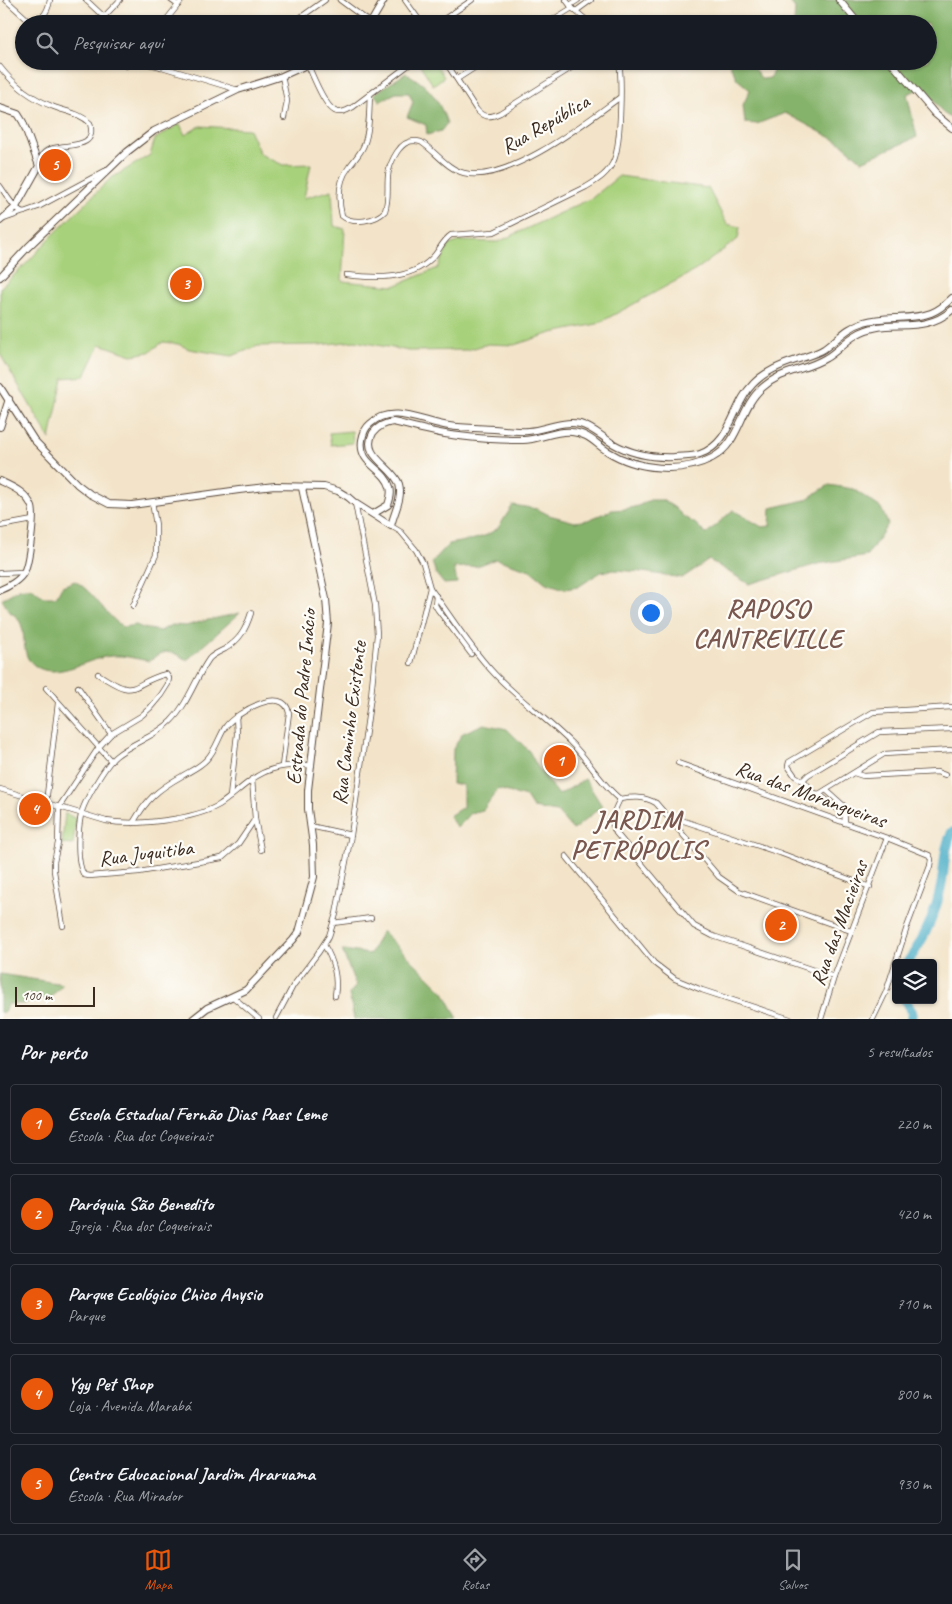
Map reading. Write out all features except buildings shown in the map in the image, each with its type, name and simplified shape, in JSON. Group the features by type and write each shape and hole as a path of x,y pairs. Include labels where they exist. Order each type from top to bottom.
{"street":[{"path":"6,0 22,15"},
{"path":"43,15 50,0"},
{"path":"86,0 102,15"},
{"path":"104,15 120,0"},
{"path":"171,0 178,6"},
{"path":"170,15 182,0"},
{"path":"302,15 325,0"},
{"path":"340,0 360,15"},
{"path":"375,15 384,0"},
{"path":"405,0 416,15"},
{"path":"450,15 472,0"},
{"path":"566,0 580,15"},
{"path":"572,8 578,0"},
{"path":"561,15 591,0"},
{"path":"839,0 852,15"},
{"path":"0,68 31,96 44,103 80,115 90,122 92,129 89,138 80,144 49,150 43,154 39,166 16,207 0,220"},
{"path":"172,70 238,90"},
{"path":"0,277 28,247 127,152 154,131 238,90 296,70"},
{"path":"310,70 327,104 332,111 338,112 344,112 402,70"},
{"path":"451,70 480,115 488,117 500,113 568,70"},
{"path":"457,79 471,70"},
{"path":"346,275 375,278 411,272 433,258 451,235 494,232 593,182 608,171 614,160 619,130 619,70"},
{"path":"898,70 935,114 952,128"},
{"path":"282,76 287,101 284,118"},
{"name":"Rua República","path":"370,94 364,147 342,177 340,186 342,216 362,221 372,219 386,211 388,168 400,148 408,142 414,140 421,142 453,168 464,173 479,174 495,171 525,160 555,143 619,98"},
{"path":"0,108 18,114 23,122 39,166"},
{"path":"0,220 38,207 111,168"},
{"path":"0,186 20,211 26,211"},
{"path":"373,514 383,510 388,505 390,487 384,477 368,462 363,454 363,434 375,419 383,415 393,414 448,426 528,431 567,423 578,424 588,427 628,451 641,455 658,457 700,454 720,441 728,431 744,395 764,375 782,365 822,350 857,324 874,319 922,316 940,309 952,298"},
{"path":"391,526 399,500 399,484 390,471 375,457 370,444 375,431 386,423 393,422 459,436 513,440 526,440 569,431 585,435 622,460 654,467 685,466 703,462 719,454 735,435 744,414 760,390 769,382 786,373 827,358 863,330 935,322 952,310"},
{"path":"753,384 760,390"},
{"path":"0,387 34,440 77,484 90,494 110,504 120,506 275,486 324,487 338,491 401,532 416,550 423,563 430,588 474,650 514,693 569,740 584,756 603,783 620,799"},
{"path":"0,427 9,399"},
{"path":"513,430 513,440"},
{"path":"362,444 370,444"},
{"path":"700,454 703,462"},
{"path":"0,480 15,488 24,496 32,508 33,520 24,572 15,581 0,590"},
{"name":"Estrada do Padre Inácio","path":"193,1019 207,1008 246,990 299,932 314,877 308,809 328,623 326,599 302,488"},
{"path":"134,606 156,555 156,534 152,502"},
{"name":"Rua Caminho Existente","path":"276,1018 293,986 324,945 333,923 351,835 371,696 377,635 375,605 355,503"},
{"path":"383,510 393,516"},
{"path":"0,526 33,520"},
{"path":"0,573 24,572"},
{"path":"411,663 430,588"},
{"path":"436,596 435,605 471,654"},
{"path":"81,814 88,797 116,755 149,738 170,722 182,707 210,658 230,645 246,628 251,613"},
{"path":"63,926 54,871 58,843 59,807 99,747 112,734 150,708 168,684 169,678 166,674 132,689 124,689 98,674"},
{"path":"46,688 111,761"},
{"path":"78,688 112,734"},
{"path":"133,823 142,808 155,793 201,765 209,758 226,726 236,715 266,702 282,702 288,707 282,766"},
{"path":"46,803 58,703"},
{"path":"845,815 819,794 814,793 803,780 795,776 788,766 789,762 867,714 879,710 952,707"},
{"path":"230,796 237,734 236,715"},
{"path":"803,780 875,733 952,728"},
{"path":"819,794 884,754 952,750"},
{"name":"Rua das Morangueiras","path":"678,763 887,838 925,853 931,859 886,992 873,1019"},
{"path":"0,789 106,821 133,823 192,815 208,810 220,804 252,779 270,769 282,766 312,765"},
{"path":"854,773 863,776 937,772 946,775"},
{"path":"252,779 260,850"},
{"path":"826,790 844,806 845,824"},
{"path":"620,799 636,796 656,803 719,877 729,885 752,896 852,931"},
{"path":"830,804 835,798"},
{"path":"620,799 612,817 612,827 694,926 713,936 834,977"},
{"name":"Rua Juquitiba","path":"81,814 80,861 82,872 84,875 89,876 139,872 222,858 238,844 255,819"},
{"path":"665,814 780,853 870,887"},
{"path":"310,826 351,835"},
{"name":"Rua das Macieiras","path":"821,1019 834,977 870,887 887,838"},
{"path":"566,856 654,963 675,979 702,990 790,1019"},
{"path":"333,923 371,918"},
{"path":"324,945 336,974 335,996"},
{"path":"233,997 259,1019"}],"green space":[{"path":"788,0 952,0 952,119 943,113 924,87 907,94 917,137 862,161 841,143 785,113 757,124 745,123 743,105 750,90 737,79 732,70 755,70 762,79 770,78 773,71 777,70 937,70 937,15 795,15 795,8"},
{"path":"423,70 440,70 444,77 433,85"},
{"path":"406,73 427,88 440,106 447,123 441,131 427,135 426,125 407,117 413,102 409,93 396,93 380,101 374,94"},
{"path":"180,124 185,135 200,126 249,129 260,154 283,165 311,164 304,198 332,190 334,226 345,229 342,281 394,286 438,268 449,245 461,241 498,242 592,198 619,176 708,188 727,224 740,227 738,239 696,270 597,324 552,333 514,345 488,344 467,350 409,351 355,341 319,345 258,346 232,356 189,349 178,344 163,342 149,352 132,355 100,344 85,376 63,378 50,439 0,354 0,288 110,179 150,155 155,139"},
{"path":"352,431 353,443 331,445 329,433"},
{"path":"829,485 853,489 881,508 888,524 867,556 818,564 749,584 709,560 682,578 614,570 601,572 578,587 565,589 546,583 530,570 496,559 477,566 454,568 457,583 444,584 436,574 432,562 449,544 475,539 487,535 498,528 513,505 537,509 549,515 575,522 588,520 612,510 638,506 650,500 663,500 696,524 706,534 733,510 762,527 770,526 771,508 805,500"},
{"path":"75,581 88,591 110,616 123,627 136,625 160,631 172,625 186,626 240,613 187,660 168,652 159,654 149,661 111,656 58,671 47,671 29,660 19,620 10,612 2,599 19,589 32,588 43,597 56,597 62,586"},
{"path":"484,724 507,729 529,751 537,766 559,795 585,779 602,806 573,830 557,812 533,808 526,797 498,789 483,810 470,813 457,828 449,816 463,807 463,785 452,784 453,749 463,733"},
{"path":"65,813 76,819 73,845 62,844"},
{"path":"382,931 444,992 458,1019 354,1019 349,994 356,986 342,950 370,954"},
{"path":"0,974 63,984 49,999 38,998 24,1004 8,1004 3,1013 0,1012"}],"waterway":[{"path":"910,959 925,934 933,914 940,892 946,850 952,832"},
{"path":"907,1004 912,1012 911,1019"}],"place":[{"name":"Centro Educacional Jardim Araruama","path":"55,165"},
{"name":"Parque Ecológico Chico Anysio","path":"186,284"},
{"name":"Escola Estadual Fernão Dias Paes Leme","path":"560,761"},
{"name":"Ygy Pet Shop","path":"35,809"},
{"name":"Paróquia São Benedito","path":"781,925"}],"district":[{"name":"RAPOSO CANTREVILLE","path":"768,623"},
{"name":"JARDIM PETRÓPOLIS","path":"638,834"}]}
